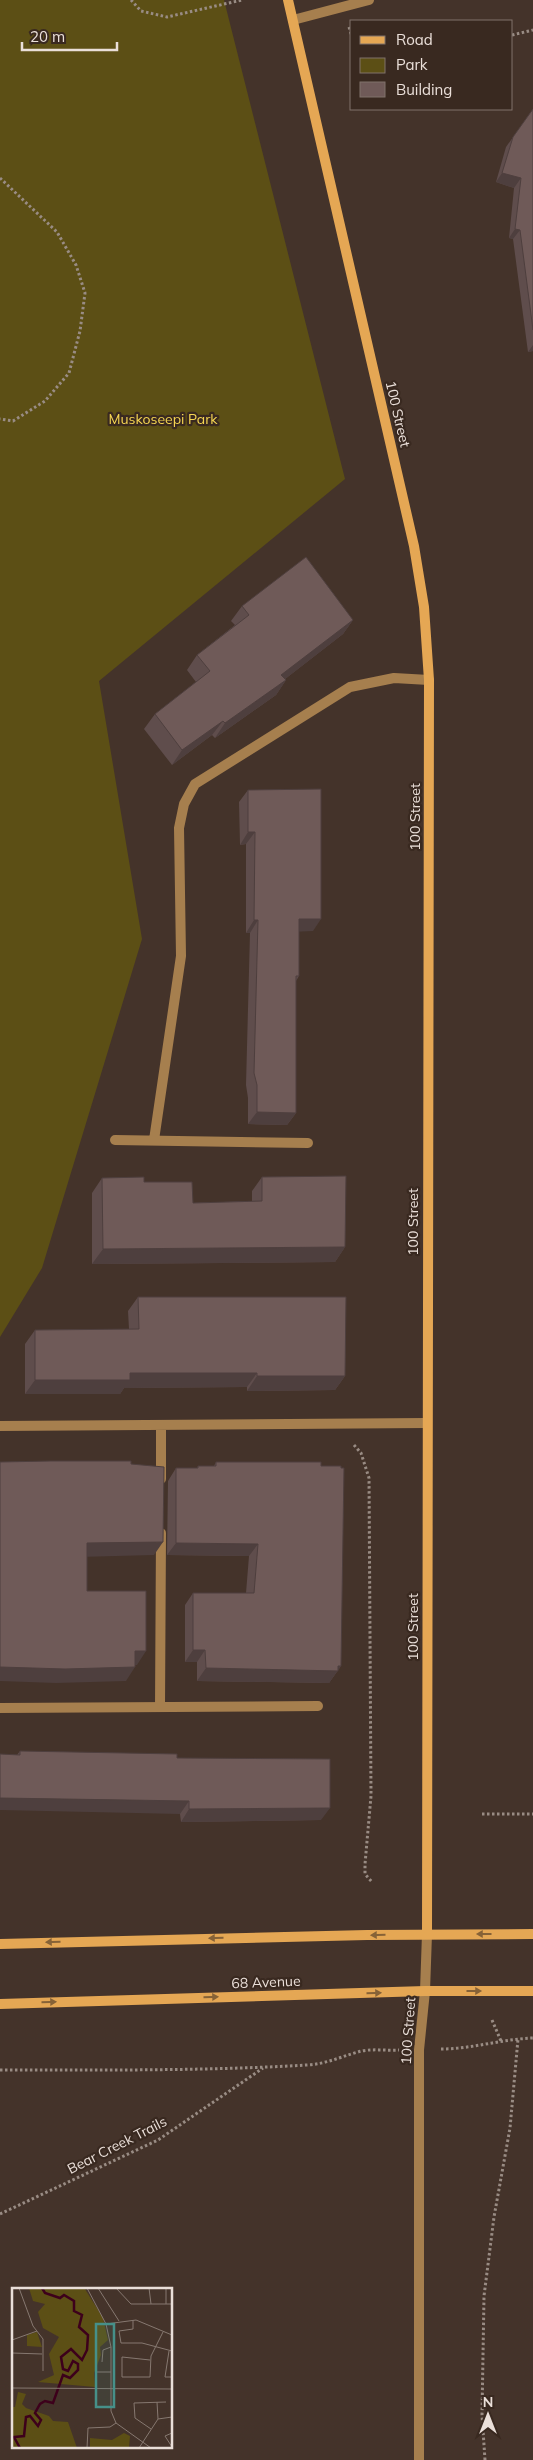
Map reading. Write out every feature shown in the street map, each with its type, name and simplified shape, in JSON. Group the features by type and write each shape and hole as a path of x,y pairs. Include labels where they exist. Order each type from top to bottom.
{"main road":[{"name":"100 Street","path":"288,0 414,546 424,607 430,680 426,1423 427,1934"},
{"path":"0,1944 427,1934 533,1934"},
{"name":"68 Avenue","path":"0,2004 425,1991 533,1991"}],"street":[{"path":"293,20 368,0"},
{"path":"154,1140 181,956 179,828 184,804 195,784 350,687 394,678 430,680"},
{"path":"116,1140 308,1143"},
{"path":"0,1426 426,1423"},
{"path":"161,1425 161,1493"},
{"path":"160,1708 161,1522"},
{"path":"0,1708 318,1706"},
{"name":"100 Street","path":"419,2460 419,2050 425,1991 427,1934"}],"path":[{"path":"131,0 141,11 167,17 242,0"},
{"path":"513,35 533,30"},
{"path":"0,178 57,232 76,265 85,293 80,331 69,373 46,401 13,421 0,419"},
{"path":"333,1424 361,1453 369,1478 371,1796 365,1874 372,1882"},
{"path":"482,1814 533,1814"},
{"path":"492,2020 501,2041"},
{"path":"484,2460 482,2415 484,2296 494,2217 510,2128 518,2038"},
{"path":"456,2049 518,2038 533,2038"},
{"path":"0,2070 180,2071 263,2068 318,2065 341,2059 359,2051"},
{"name":"Bear Creek Trails","path":"0,2214 158,2140 263,2068"}],"green space":[{"name":"Muskoseepi Park","path":"0,0 224,0 345,479 99,681 142,939 42,1268 0,1337"}],"building":[{"path":"533,109 533,330 520,230 515,229 521,178 502,173 513,137"},
{"path":"306,557 353,620 281,675 286,680 225,723 223,721 182,750 155,714 210,671 197,655 249,615 242,606"},
{"path":"321,789 321,919 299,919 299,976 296,976 296,1113 257,1112 257,1085 254,1073 258,920 254,920 255,832 248,832 248,790"},
{"path":"346,1176 345,1247 103,1249 102,1178 144,1177 144,1182 192,1182 193,1203 262,1201 262,1177"},
{"path":"138,1297 346,1297 345,1376 257,1376 257,1373 130,1373 130,1380 35,1380 35,1330 139,1329"},
{"path":"131,1461 131,1464 164,1467 163,1542 87,1543 87,1591 146,1591 146,1651 135,1651 135,1667 65,1669 0,1667 0,1462"},
{"path":"216,1462 321,1462 321,1466 341,1466 341,1468 344,1468 341,1666 338,1666 338,1671 206,1668 205,1650 193,1650 193,1593 254,1593 258,1544 176,1543 176,1468 216,1466"},
{"path":"20,1751 177,1754 177,1758 330,1759 330,1808 189,1809 189,1801 0,1798 0,1754 20,1755"}]}
